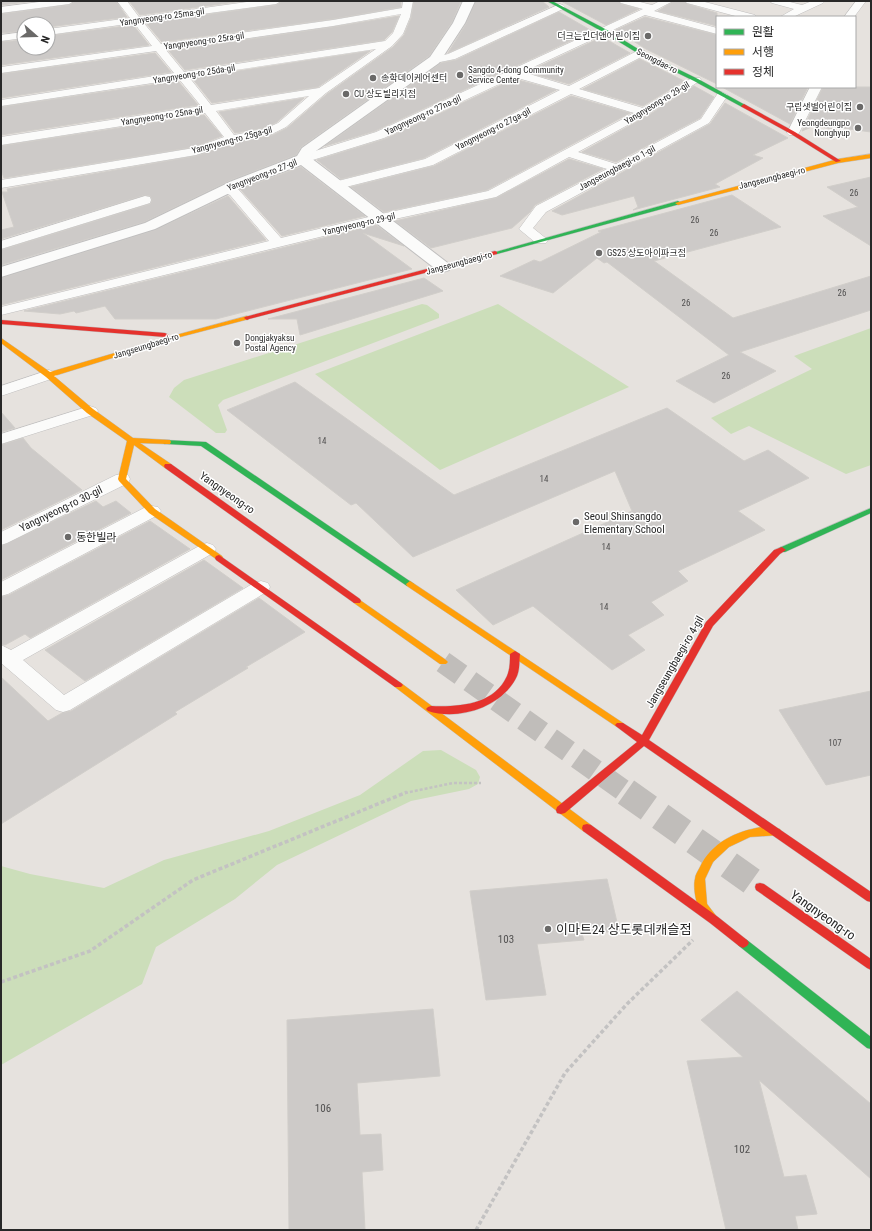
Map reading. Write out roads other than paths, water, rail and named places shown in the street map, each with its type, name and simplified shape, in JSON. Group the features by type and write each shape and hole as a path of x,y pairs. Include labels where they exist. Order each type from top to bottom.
{"main road":[{"name":"Seongdae-ro","path":"549,1 605,31 641,53 696,80 716,88"},
{"name":"Seongdae-ro","path":"717,88 838,161"},
{"name":"Jangseungbaegi-ro","path":"49,375 178,336 443,267 749,184 838,161 871,156"},
{"path":"1,322 178,336"},
{"name":"Yangnyeong-ro","path":"1,340 49,375 90,411 443,662"},
{"path":"871,898 644,741 204,444 131,440 122,479 152,511 431,709 561,810 714,920 871,1044"},
{"name":"Jangseungbaegi-ro 4-gil","path":"644,741 709,624 777,552 871,510"},
{"path":"431,709 449,711 471,709 491,701 506,687 513,673 515,654"},
{"path":"561,810 644,741"},
{"path":"714,920 702,905 700,879 709,859 725,844 748,833 762,830 776,832"},
{"name":"Yangnyeong-ro","path":"760,887 871,965"}],"street":[{"name":"Yangnyeong-ro 27-gil","path":"1,272 150,226 227,189 303,159 307,151 435,60 459,23 469,1"},
{"path":"303,159 443,267"}],"lane":[{"path":"1,10 69,1"},
{"path":"122,1 181,77 209,109 231,139"},
{"name":"Yangnyeong-ro 25ma-gil","path":"56,31 276,1"},
{"path":"624,1 716,31"},
{"name":"Yangnyeong-ro 27na-gil","path":"303,159 380,135 668,1"},
{"path":"690,1 747,16"},
{"path":"775,1 804,8"},
{"path":"787,16 820,1"},
{"path":"850,16 861,1"},
{"name":"Yangnyeong-ro 25ga-gil","path":"1,184 196,151 231,139 268,132 282,125 322,91 388,44 398,34 405,16 407,5"},
{"name":"Yangnyeong-ro 25ra-gil","path":"1,70 333,23 407,5"},
{"path":"435,60 451,57 560,7"},
{"path":"1,38 16,36"},
{"name":"Yangnyeong-ro 25da-gil","path":"1,103 181,77 388,44"},
{"name":"Yangnyeong-ro 27ga-gil","path":"338,185 429,162 641,53"},
{"path":"514,73 644,112"},
{"name":"Yangnyeong-ro 29-gil","path":"1,312 381,218 492,194 644,112 696,80"},
{"name":"Jangseungbaegi-ro 1-gil","path":"541,240 526,229 542,209 705,121 717,88"},
{"path":"793,133 816,88"},
{"name":"Yangnyeong-ro 25na-gil","path":"1,141 322,91"},
{"path":"568,153 617,168"},
{"path":"227,189 234,192 278,243"},
{"path":"1,245 145,200"},
{"path":"1,391 49,375"},
{"path":"1,439 90,411"},
{"name":"Yangnyeong-ro 30-gil","path":"1,539 122,479"},
{"path":"1,590 152,511"},
{"path":"207,549 5,655 63,705 261,587"}],"tunnel":[{"path":"443,662 627,793"},
{"path":"626,792 760,887"}],"place":[{"name":"더크는킨더앤어린이집","path":"648,36"},
{"name":"Sangdo 4-dong Community Service Center","path":"460,75"},
{"name":"송학데이케어센터","path":"373,78"},
{"name":"CU 상도빌리지점","path":"346,94"},
{"name":"구립샛별어린이집","path":"860,107"},
{"name":"Yeongdeungpo Nonghyup","path":"858,128"},
{"name":"GS25 상도아이파크점","path":"599,253"},
{"name":"Dongjakyaksu Postal Agency","path":"237,343"},
{"name":"Seoul Shinsangdo Elementary School","path":"576,522"},
{"name":"동한빌라","path":"68,537"},
{"name":"이마트24 상도롯데캐슬점","path":"548,929"}]}
